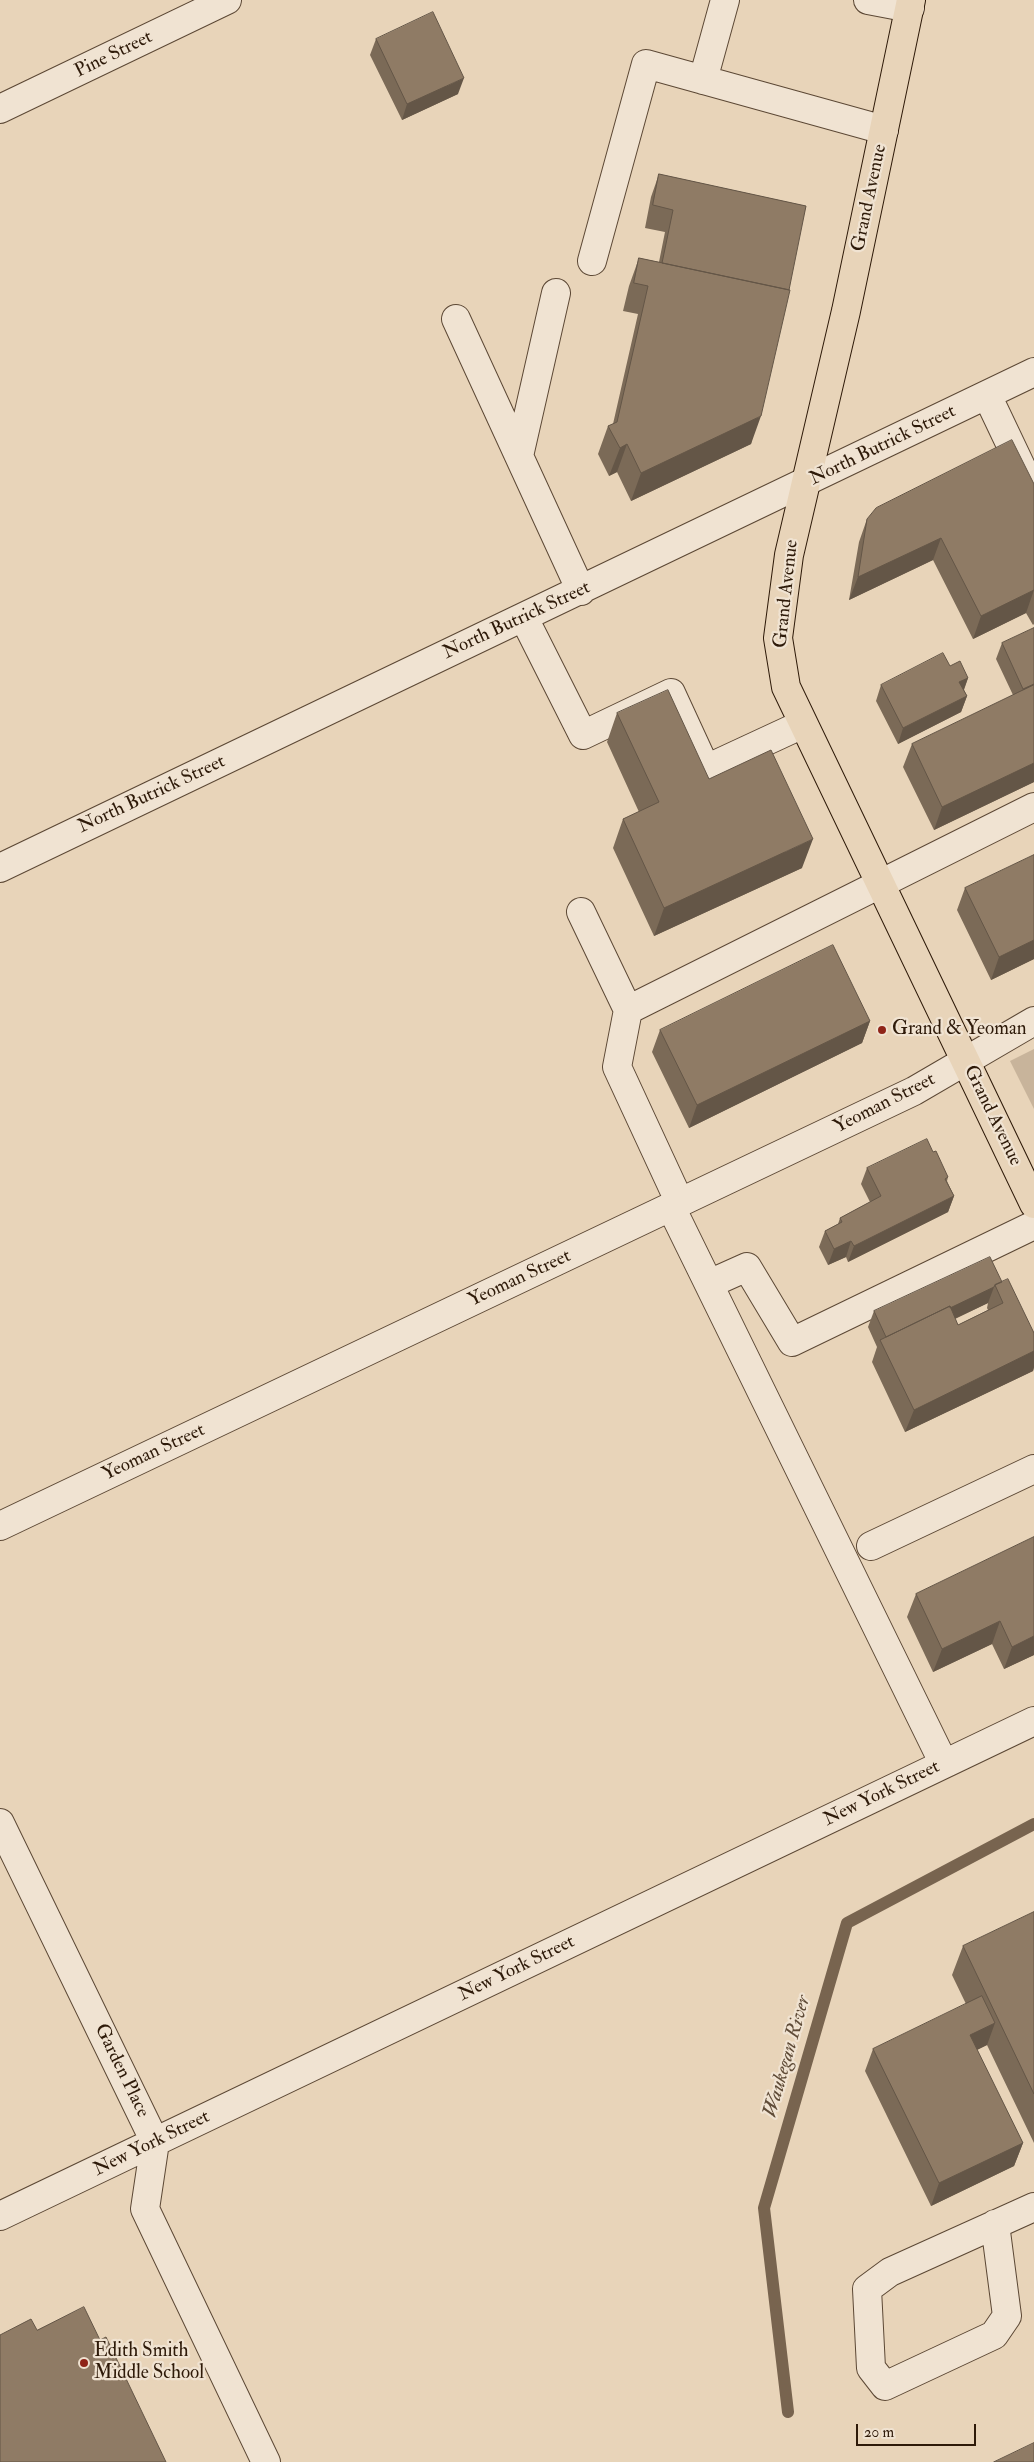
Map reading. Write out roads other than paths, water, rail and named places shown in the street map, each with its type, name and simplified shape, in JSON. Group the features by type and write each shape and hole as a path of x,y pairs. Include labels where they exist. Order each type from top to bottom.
{"main road":[{"name":"Grand Avenue","path":"911,4 846,311 804,484 785,575 778,638 786,687 1034,1204"}],"street":[{"name":"Pine Street","path":"0,109 227,0"},
{"path":"703,80 725,0"},
{"path":"868,0 911,4"},
{"path":"592,261 646,64 884,130"},
{"path":"519,456 556,294"},
{"path":"456,319 581,591"},
{"name":"North Butrick Street","path":"0,868 581,591 1034,372"},
{"path":"987,395 1034,494"},
{"path":"524,618 583,735 672,693 706,769 804,724"},
{"path":"628,1010 1034,807"},
{"path":"581,912 628,1010 617,1067 675,1205 709,1284 944,1764"},
{"name":"Yeoman Street","path":"0,1526 914,1092 1034,1021"},
{"path":"709,1284 747,1267 792,1342 1034,1225"},
{"path":"871,1546 1034,1469"},
{"name":"New York Street","path":"0,2216 1034,1721"},
{"name":"Garden Place","path":"0,1823 155,2142 145,2209 266,2462"},
{"path":"995,2224 1007,2316 994,2335 885,2386 871,2368 868,2289 890,2272 995,2224 1034,2207"}],"waterway":[{"name":"Waukegan River","path":"788,2412 764,2208 847,1923 1034,1824"}],"place":[{"name":"Grand & Yeoman","path":"882,1030"},
{"name":"Edith Smith Middle School","path":"84,2363"}]}
